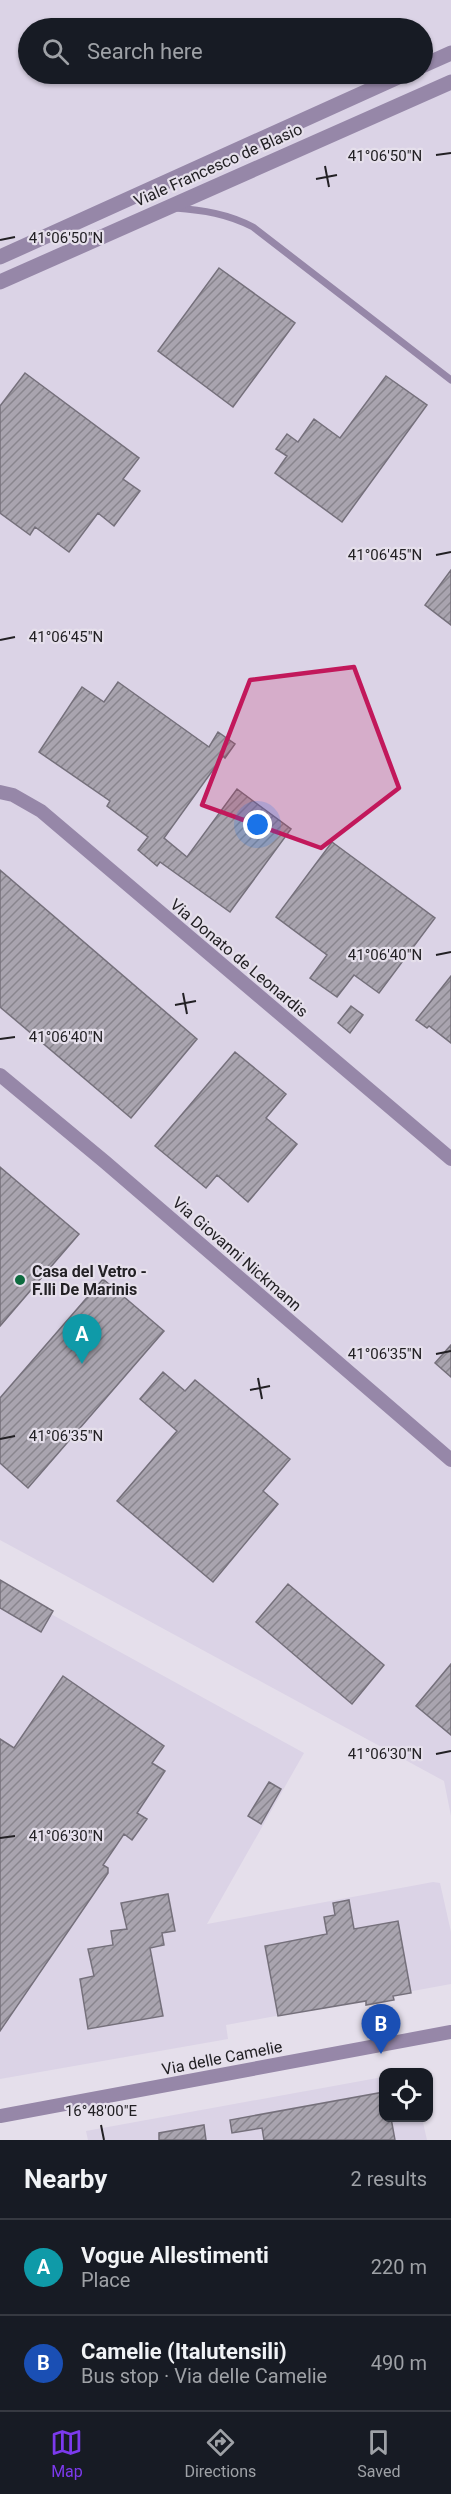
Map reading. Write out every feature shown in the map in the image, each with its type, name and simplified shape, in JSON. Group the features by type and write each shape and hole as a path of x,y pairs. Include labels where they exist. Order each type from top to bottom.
{"street":[{"path":"433,61 451,53"},
{"name":"Viale Francesco de Blasio","path":"0,282 451,82"},
{"name":"Viale Francesco de Blasio","path":"0,257 383,84"},
{"name":"Via Donato de Leonardis","path":"0,792 13,795 41,811 451,1160"},
{"name":"Via Giovanni Nickmann","path":"0,1075 105,1162 451,1460"},
{"name":"Via delle Camelie","path":"0,2116 451,2032"}],"lane":[{"path":"166,208 207,211 236,218 253,227 451,380"}],"highlighted area":[{"path":"354,667 399,788 321,848 202,805 250,680"}],"shaded area":[{"path":"0,0 451,0 451,1816 444,1781 0,1540"},
{"path":"0,1586 304,1753 207,1924 433,1882 440,1883 451,1932 451,1984 226,2025 228,2039 0,2079"},
{"path":"379,2078 379,2122 423,2122 427,2140 88,2140 86,2131"}],"building":[{"path":"219,268 295,323 233,407 158,351"},
{"path":"25,373 139,458 123,479 140,491 114,526 98,513 69,552 35,527 30,535 0,513 0,406"},
{"path":"386,376 427,405 342,522 275,473 287,456 276,449 287,434 298,442 314,419 340,438"},
{"path":"451,570 451,625 425,605"},
{"path":"118,682 209,747 218,732 235,744 225,758 223,756 164,838 187,857 237,789 291,829 230,912 160,862 157,866 138,850 148,837 107,806 110,801 39,752 82,687 104,702"},
{"path":"332,842 435,918 379,993 354,975 337,997 310,978 327,955 276,917"},
{"path":"0,870 197,1039 131,1118 0,1007"},
{"path":"451,976 451,1043 429,1026 427,1028 416,1020"},
{"path":"351,1006 363,1015 350,1033 338,1023"},
{"path":"235,1052 286,1094 266,1118 297,1144 248,1202 217,1175 206,1188 155,1146"},
{"name":"Casa del Vetro - F.lli De Marinis","path":"0,1167 79,1234 0,1326"},
{"path":"103,1279 164,1331 28,1488 0,1463 0,1398"},
{"path":"451,1345 451,1377 435,1363"},
{"path":"163,1372 185,1391 195,1380 290,1459 263,1491 278,1504 213,1582 117,1501 177,1431 140,1399"},
{"path":"0,1580 53,1611 41,1632 0,1608"},
{"path":"288,1584 384,1665 352,1704 256,1622"},
{"path":"451,1664 451,1735 416,1706"},
{"path":"63,1676 164,1746 152,1763 165,1771 137,1813 147,1819 132,1840 124,1834 103,1865 108,1868 108,1873 0,2031 0,1739 14,1748"},
{"path":"269,1782 281,1789 261,1824 248,1816"},
{"path":"168,1894 175,1931 162,1933 164,1945 150,1948 163,2016 88,2029 80,1979 94,1976 88,1949 113,1945 111,1931 127,1929 121,1903"},
{"path":"349,1900 354,1929 398,1921 411,1993 393,1996 394,2000 366,2005 366,2001 278,2016 265,1946 327,1934 324,1917 335,1915 333,1903"},
{"path":"379,2093 379,2122 392,2122 395,2140 264,2140 262,2128 232,2133 230,2120"},
{"path":"204,2125 206,2140 159,2140 159,2133"}],"place":[{"name":"Casa del Vetro - F.lli De Marinis","path":"20,1280"},
{"name":"Vogue Allestimenti","path":"82,1364"},
{"name":"Camelie (Italutensili)","path":"381,2054"}]}
